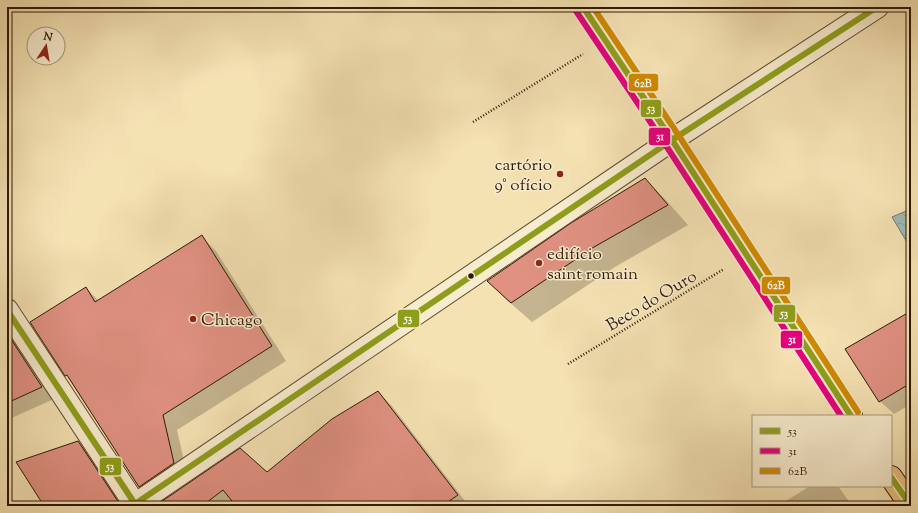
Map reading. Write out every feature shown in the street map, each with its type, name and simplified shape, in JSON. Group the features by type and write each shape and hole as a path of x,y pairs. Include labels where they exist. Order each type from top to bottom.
{"main road":[{"path":"583,7 672,140 850,415"},
{"path":"892,478 911,506"}],"street":[{"path":"7,310 135,505 672,140 877,7"}],"path":[{"path":"473,122 606,40"},
{"name":"Beco do Ouro","path":"568,364 747,256"}],"water":[{"path":"911,209 911,249 892,217"}],"building":[{"path":"645,178 668,205 594,247 511,303 487,281 571,223"},
{"path":"202,235 272,346 163,415 174,463 139,487 67,375 65,376 30,322 86,287 95,302"},
{"path":"911,311 911,383 879,402 845,349"},
{"path":"9,336 42,387 7,403 7,337"},
{"path":"378,391 458,495 442,506 236,506 223,490 202,506 155,506 240,448 267,472 332,419"},
{"path":"78,441 121,506 44,506 16,462"}],"transit line":[{"name":"53","path":"583,7 672,140 850,415"},
{"name":"62B","path":"593,7 679,136 858,412"},
{"name":"53","path":"7,310 135,504 672,140 877,7"},
{"name":"31","path":"576,11 665,144 840,415"},
{"name":"53","path":"892,478 911,506"}],"place":[{"name":"cartório 9° ofício","path":"560,174"},
{"name":"edifício saint romain","path":"539,263"},
{"name":"Chicago","path":"193,319"}]}
